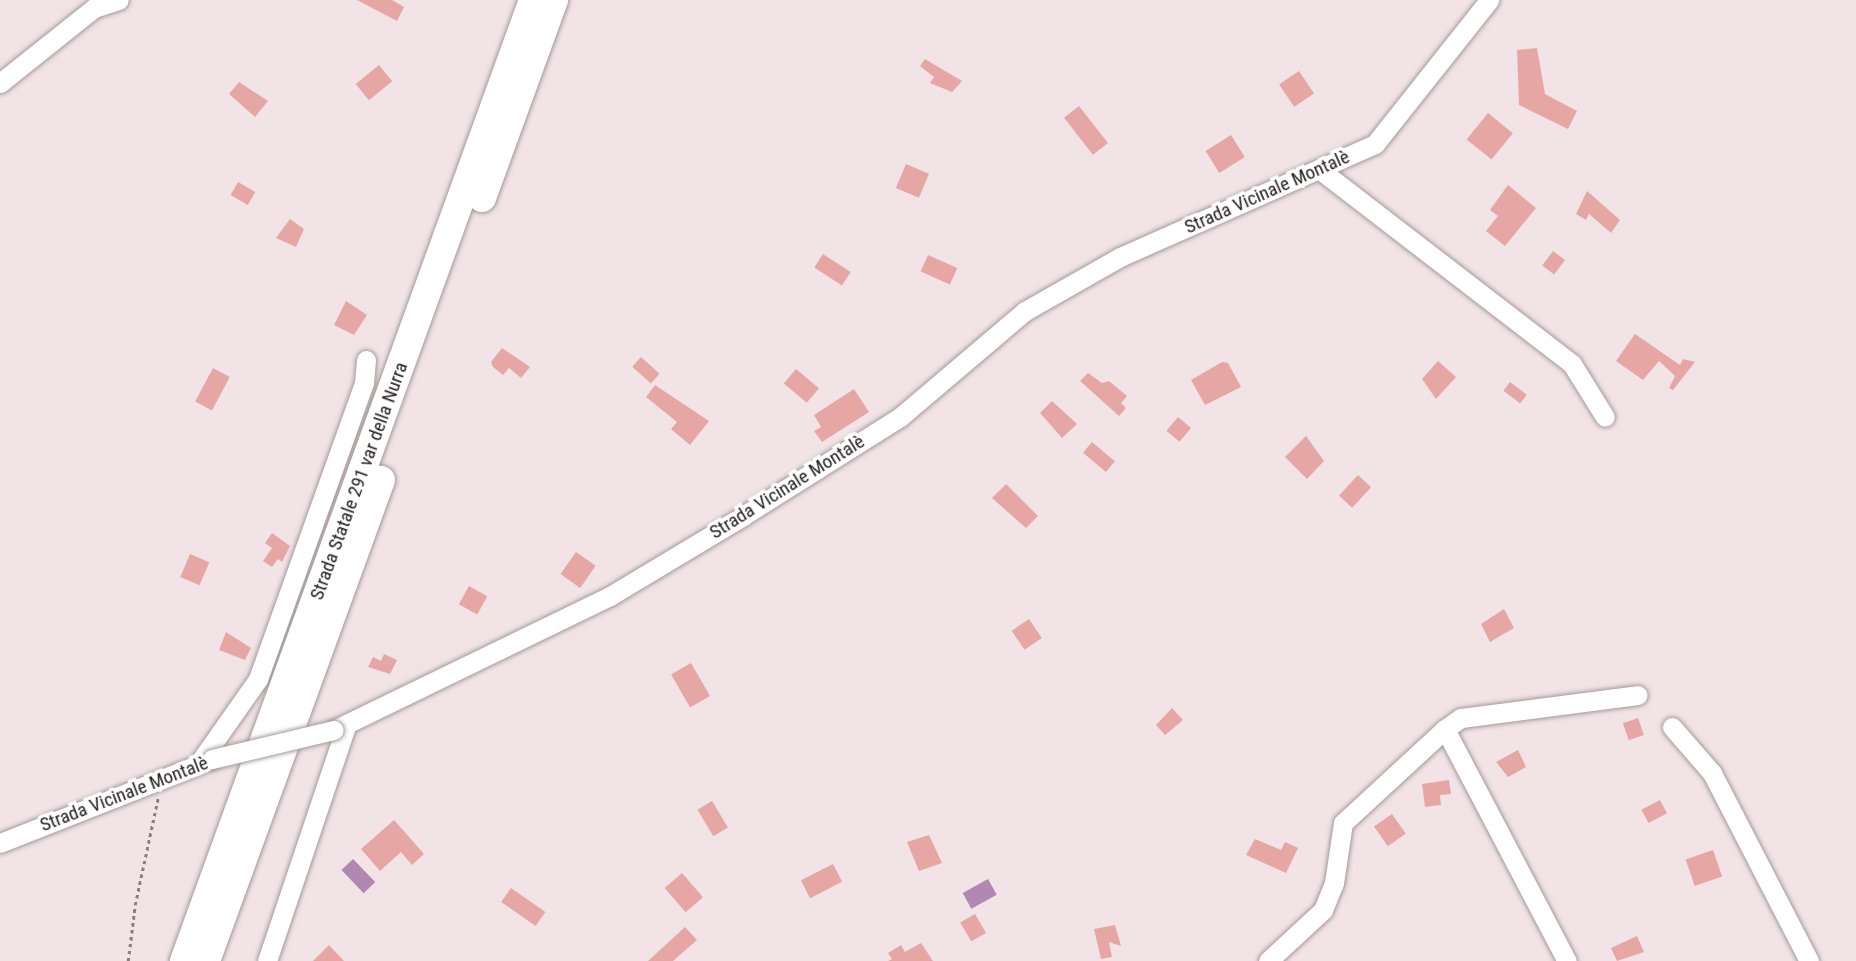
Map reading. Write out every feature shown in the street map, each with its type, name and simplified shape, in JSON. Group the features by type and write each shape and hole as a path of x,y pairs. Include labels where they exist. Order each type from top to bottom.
{"highway":[{"name":"Strada Statale 291 var della Nurra","path":"184,961 533,0"},
{"name":"Strada Statale 291 var della Nurra","path":"206,961 554,0"}],"street":[{"path":"0,83 94,8 119,0"},
{"name":"Strada Vicinale Montalè","path":"0,843 162,781 205,761 340,728 610,596 900,417 1025,311 1120,257 1375,144 1489,0"},
{"path":"1320,169 1573,364 1605,417"},
{"path":"205,761 258,679 364,383 366,360"},
{"path":"1268,961 1323,910 1334,883 1343,823 1445,729 1461,718 1638,695"},
{"path":"1672,727 1712,773 1810,961"},
{"path":"267,961 340,728"},
{"path":"1445,729 1567,961"}],"path":[{"path":"128,961 135,905 162,781"}],"shaded area":[{"path":"353,859 375,882 364,893 341,870"},
{"path":"988,879 997,895 971,909 963,893"}],"building":[{"path":"357,0 392,0 404,7 397,21"},
{"path":"1537,48 1545,94 1577,111 1568,129 1519,105 1517,50"},
{"path":"925,59 962,81 952,92 930,83 934,77 920,66"},
{"path":"379,65 392,81 369,100 356,84"},
{"path":"1299,71 1314,93 1294,107 1279,84"},
{"path":"239,82 268,101 255,117 229,94"},
{"path":"1079,106 1108,143 1093,155 1064,118"},
{"path":"1488,113 1513,133 1491,160 1467,139"},
{"path":"1231,135 1245,157 1219,173 1206,151"},
{"path":"906,164 929,174 919,198 896,188"},
{"path":"238,182 255,192 248,205 230,195"},
{"path":"1508,185 1536,208 1505,246 1486,231 1498,216 1490,210"},
{"path":"1587,191 1620,220 1611,233 1589,214 1586,220 1576,214"},
{"path":"290,219 304,229 296,247 276,238"},
{"path":"1553,251 1565,260 1554,274 1542,265"},
{"path":"823,254 851,272 842,285 814,267"},
{"path":"928,255 957,268 950,284 921,271"},
{"path":"346,301 367,315 354,335 334,325"},
{"path":"1635,334 1680,365 1683,359 1695,362 1673,390 1669,388 1675,376 1659,361 1643,380 1616,361"},
{"path":"502,348 530,367 521,378 509,368 503,375 493,367 491,362"},
{"path":"641,357 660,374 651,383 632,367"},
{"path":"1438,361 1456,377 1436,399 1422,379"},
{"path":"1222,362 1228,363 1241,387 1205,405 1191,380"},
{"path":"213,368 230,377 212,410 195,402"},
{"path":"796,369 819,388 807,403 784,384"},
{"path":"1088,373 1102,383 1109,381 1127,396 1121,403 1126,408 1119,416 1080,381"},
{"path":"1510,382 1527,395 1520,403 1503,391"},
{"path":"655,385 709,421 690,445 671,429 677,422 646,397"},
{"path":"854,389 869,412 822,442 814,431 821,427 814,415"},
{"path":"1052,401 1077,424 1062,438 1040,413"},
{"path":"1178,417 1191,428 1179,442 1166,431"},
{"path":"1306,436 1324,461 1307,479 1285,457"},
{"path":"1092,442 1115,461 1106,472 1083,453"},
{"path":"1358,475 1371,487 1352,508 1339,495"},
{"path":"1006,484 1038,516 1026,528 992,498"},
{"path":"272,533 290,546 282,562 278,559 272,567 263,561 272,548 265,543"},
{"path":"576,552 596,566 580,588 561,574"},
{"path":"190,554 209,562 200,585 180,577"},
{"path":"469,586 487,596 477,615 459,604"},
{"path":"1504,609 1514,628 1490,642 1481,624"},
{"path":"1029,619 1042,638 1024,650 1012,631"},
{"path":"226,632 251,648 245,660 219,650"},
{"path":"384,654 397,660 390,674 368,667 373,657 381,661"},
{"path":"691,663 710,696 690,707 671,674"},
{"path":"1172,708 1183,720 1165,735 1156,725"},
{"path":"1638,718 1644,735 1629,740 1623,723"},
{"path":"1518,750 1526,767 1508,777 1496,762"},
{"path":"1449,780 1451,794 1440,795 1441,805 1425,807 1422,784"},
{"path":"1660,800 1667,813 1649,823 1641,810"},
{"path":"712,801 728,828 713,836 697,810"},
{"path":"1392,814 1406,834 1388,846 1374,827"},
{"path":"394,820 424,854 412,865 401,852 380,871 361,849"},
{"path":"929,835 942,863 919,871 907,842"},
{"path":"1255,839 1281,850 1285,842 1298,848 1286,873 1246,855"},
{"path":"1713,850 1722,876 1695,886 1686,859"},
{"path":"833,864 842,882 810,898 801,880"},
{"path":"682,873 703,897 686,912 665,888"},
{"path":"511,888 545,912 536,926 501,902"},
{"path":"975,914 986,933 971,942 960,922"},
{"path":"1115,925 1121,946 1109,942 1112,957 1101,959 1094,929"},
{"path":"685,927 697,940 673,961 648,961"},
{"path":"1637,936 1644,952 1617,961 1611,948"},
{"path":"921,943 933,961 888,961 892,959 888,953 901,945 905,952"},
{"path":"329,945 344,961 313,961"}]}
